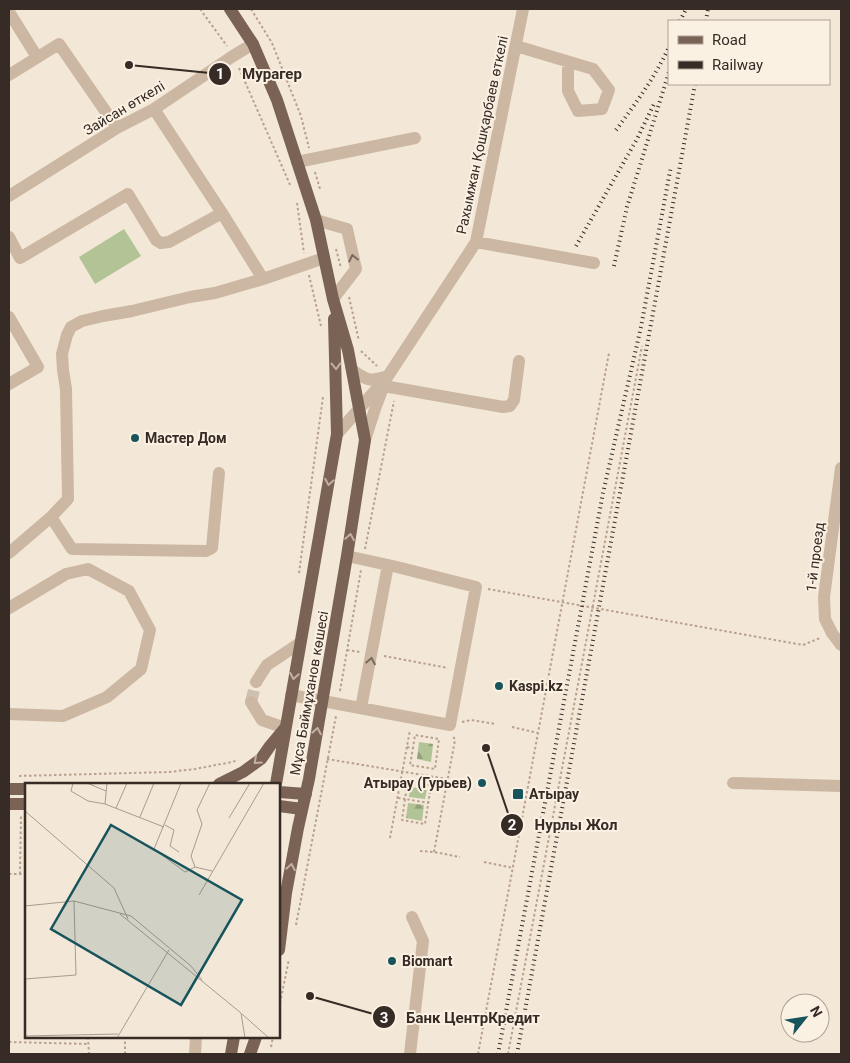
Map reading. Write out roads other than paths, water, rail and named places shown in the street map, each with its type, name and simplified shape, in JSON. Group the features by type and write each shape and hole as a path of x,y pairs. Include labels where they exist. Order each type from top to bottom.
{"main road":[{"path":"230,9 253,44 278,100 316,220 333,299"},
{"name":"Мұса Баймұханов көшесі","path":"284,951 286,893 306,794 365,440 348,350 333,299"},
{"name":"Мұса Баймұханов көшесі","path":"276,783 337,434 333,299"},
{"path":"221,783 243,772 261,759 285,728"},
{"path":"9,789 25,789"},
{"path":"280,792 306,794"},
{"path":"9,804 24,807"},
{"path":"280,806 302,809"},
{"path":"231,1054 234,1038"},
{"path":"250,1054 256,1038"}],"street":[{"name":"Рахымжан Қошқарбаев өткелі","path":"337,434 359,408 389,383 476,242 523,9"},
{"path":"9,12 37,57"},
{"path":"9,75 59,44 117,128"},
{"name":"Зайсан өткелі","path":"9,196 117,128 154,109 253,44"},
{"path":"516,46 568,62"},
{"path":"154,109 263,280"},
{"path":"297,162 415,138"},
{"path":"9,237 20,258 128,194 156,240 161,243 169,242 222,213"},
{"path":"316,220 347,229 356,269 333,299"},
{"path":"476,242 594,263"},
{"path":"9,553 51,517 68,499 66,389 62,354 71,326 82,321 132,311 190,296 215,293 263,280 324,258"},
{"path":"9,317 38,367 9,384"},
{"path":"352,370 365,379 503,407 510,406 514,400 519,361"},
{"path":"365,440 375,409 389,383"},
{"name":"1-й проезд","path":"841,468 824,597 825,619 832,633 841,644"},
{"path":"51,517 72,548 206,551 212,548 220,473"},
{"path":"291,695 450,724 476,587 347,556"},
{"path":"361,708 388,565"},
{"path":"9,608 66,574 88,569 129,591 150,630 141,670 107,697 63,716 9,714"},
{"path":"256,682 267,665 300,643"},
{"path":"251,702 262,720 285,728"},
{"path":"733,783 841,786"},
{"path":"410,1054 424,940 412,917"},
{"path":"195,1054 196,1038"}],"tunnel":[{"path":"251,702 256,682"}],"railway":[{"path":"680,20 686,9"},
{"path":"706,20 708,9"},
{"path":"616,130 638,100 668,49"},
{"path":"614,266 627,207 668,75"},
{"path":"517,1054 695,85"},
{"path":"576,246 637,139 654,104"},
{"path":"498,1054 603,493 641,327 671,166"}],"place":[{"name":"Мурагер","path":"129,65"},
{"name":"Мастер Дом","path":"135,438"},
{"name":"Kaspi.kz","path":"499,686"},
{"name":"Нурлы Жол","path":"486,748"},
{"name":"Атырау (Гурьев)","path":"482,783"},
{"name":"Атырау","path":"518,794"},
{"name":"Biomart","path":"392,961"},
{"name":"Банк ЦентрКредит","path":"310,996"}]}
